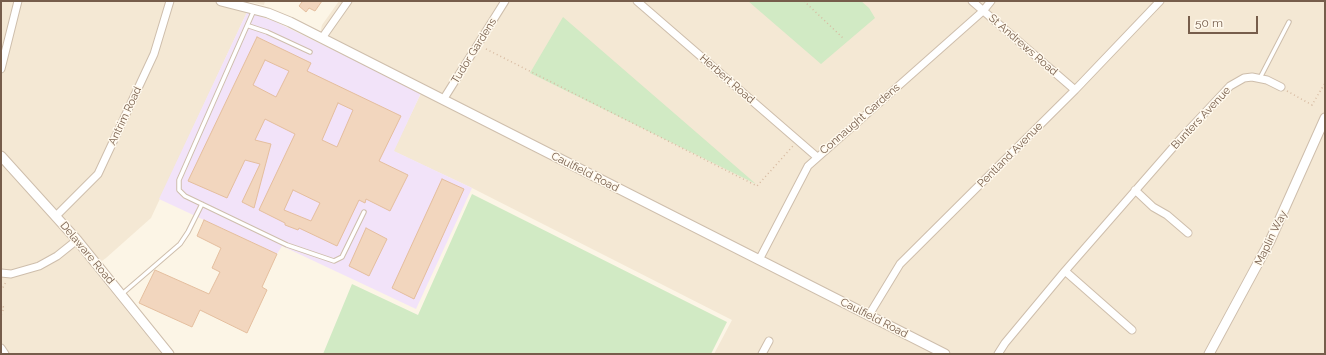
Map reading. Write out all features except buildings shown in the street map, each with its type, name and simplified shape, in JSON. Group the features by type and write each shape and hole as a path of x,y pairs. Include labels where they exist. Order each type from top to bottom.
{"street":[{"path":"1,69 18,1"},
{"name":"Antrim Road","path":"56,216 98,174 154,54 170,1"},
{"name":"Caulfield Road","path":"221,1 255,10 290,22 945,354"},
{"path":"322,38 348,1"},
{"name":"Tudor Gardens","path":"443,100 505,1"},
{"name":"Herbert Road","path":"637,1 817,157"},
{"name":"St Andrews Road","path":"972,1 1075,90"},
{"name":"Connaught Gardens","path":"759,260 808,166 983,11 991,1"},
{"name":"Pentland Avenue","path":"869,315 900,264 1075,90 1160,1"},
{"name":"Bunters Avenue","path":"998,354 1005,343 1135,190 1230,86 1244,78 1260,78 1281,87"},
{"name":"Maplin Way","path":"1209,354 1270,241 1325,118"},
{"name":"Delaware Road","path":"1,156 56,216 169,354"},
{"path":"1135,190 1153,207 1167,214 1188,233"},
{"path":"1,273 11,274 39,266 57,256 76,240"},
{"path":"1065,272 1132,330"},
{"path":"762,354 769,341"}],"lane":[{"path":"255,10 179,180 178,185 181,194 287,245 334,261 342,257 364,212"},
{"path":"1260,78 1289,22"},
{"path":"248,26 267,32 310,52"},
{"path":"121,294 180,244 188,232 202,204"}],"path":[{"path":"804,1 844,39"},
{"path":"478,45 757,186 798,140"},
{"path":"1281,87 1312,105 1325,83"},
{"path":"1,303 4,308 1,315"}],"shaded area":[{"path":"1,1 265,1 264,5 249,2 247,12 151,218 106,258 92,268 162,354 1,354"},
{"path":"339,1 1325,1 1325,354 714,354 732,320 472,188 393,151 425,85 320,34 322,25"},
{"path":"247,12 274,21 421,93 394,151 472,188 416,309 282,246 277,254 159,199"}],"green space":[{"path":"748,1 861,1 869,8 875,18 821,64"},
{"path":"563,17 756,184 530,73"},
{"path":"472,194 727,322 711,354 323,354 352,284 418,315"}]}
